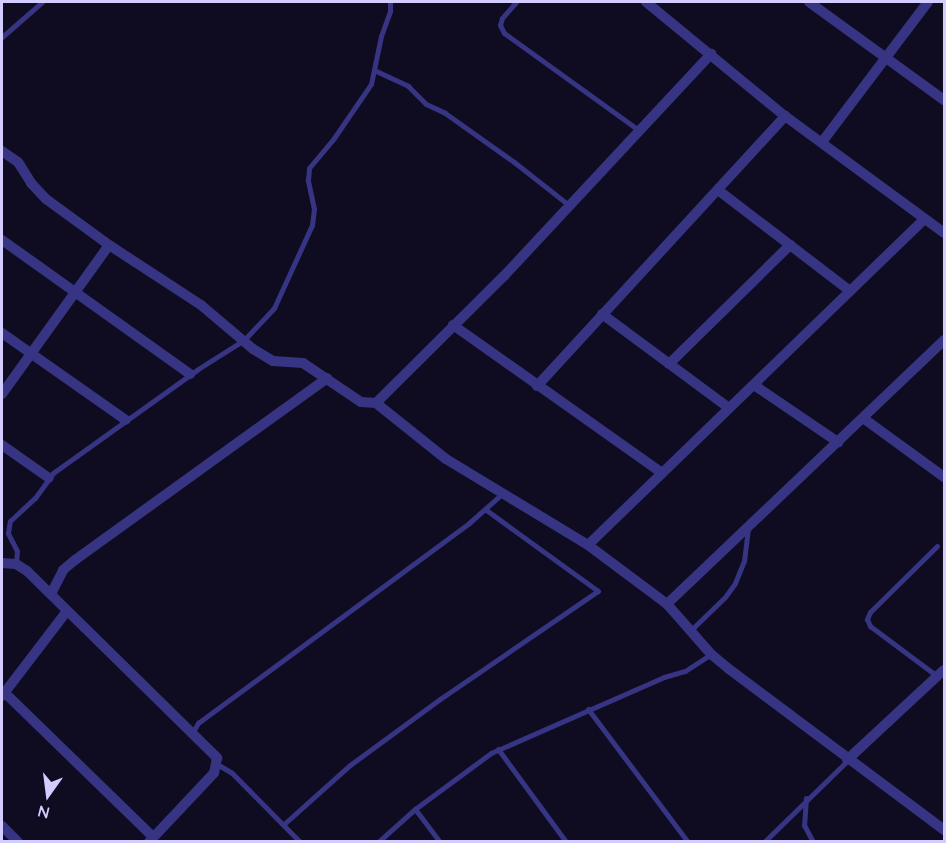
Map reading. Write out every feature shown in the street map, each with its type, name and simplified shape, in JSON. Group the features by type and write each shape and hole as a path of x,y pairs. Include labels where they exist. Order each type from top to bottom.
{"street":[{"path":"646,2 785,116 945,233"},
{"path":"809,2 945,100"},
{"path":"822,142 928,2"},
{"path":"376,403 570,206 711,54"},
{"path":"537,386 785,116"},
{"path":"2,151 18,162 31,183 46,199 109,245 201,305 273,361 303,363 361,402 376,403 446,459 588,545 667,604 711,654 848,760 945,830"},
{"path":"718,190 849,290"},
{"path":"588,545 924,219"},
{"path":"2,240 190,375"},
{"path":"2,394 109,245"},
{"path":"669,364 790,245"},
{"path":"602,314 729,408"},
{"path":"453,325 661,472"},
{"path":"2,333 126,420"},
{"path":"667,604 748,525 942,347"},
{"path":"51,594 63,570 75,560 327,378"},
{"path":"754,385 838,442"},
{"path":"863,418 945,477"},
{"path":"2,444 49,478"},
{"path":"2,563 16,564 27,571 217,758 214,773 151,839 3,694 67,611"},
{"path":"848,760 941,673"},
{"path":"2,826 18,842"}],"lane":[{"path":"2,37 42,2"},
{"path":"16,564 17,551 8,533 10,521 35,498 49,478 126,420 244,340 278,302 310,232 314,209 308,180 311,164 334,138 366,93 390,11 390,2"},
{"path":"516,2 502,18 500,25 504,33 640,131"},
{"path":"374,70 408,86 426,104 445,113 514,162 570,206"},
{"path":"192,733 198,723 486,510 503,494"},
{"path":"284,824 350,765 440,699 598,591 486,510"},
{"path":"689,631 725,597 735,583 744,561 748,525"},
{"path":"937,546 870,612 867,619 870,626 941,673"},
{"path":"378,842 415,809 498,749 664,677 685,671 711,654"},
{"path":"588,710 688,842"},
{"path":"498,749 566,842"},
{"path":"764,842 806,798 848,760"},
{"path":"217,764 232,773 300,842"},
{"path":"806,798 804,825 813,842"},
{"path":"415,809 440,842"}]}
